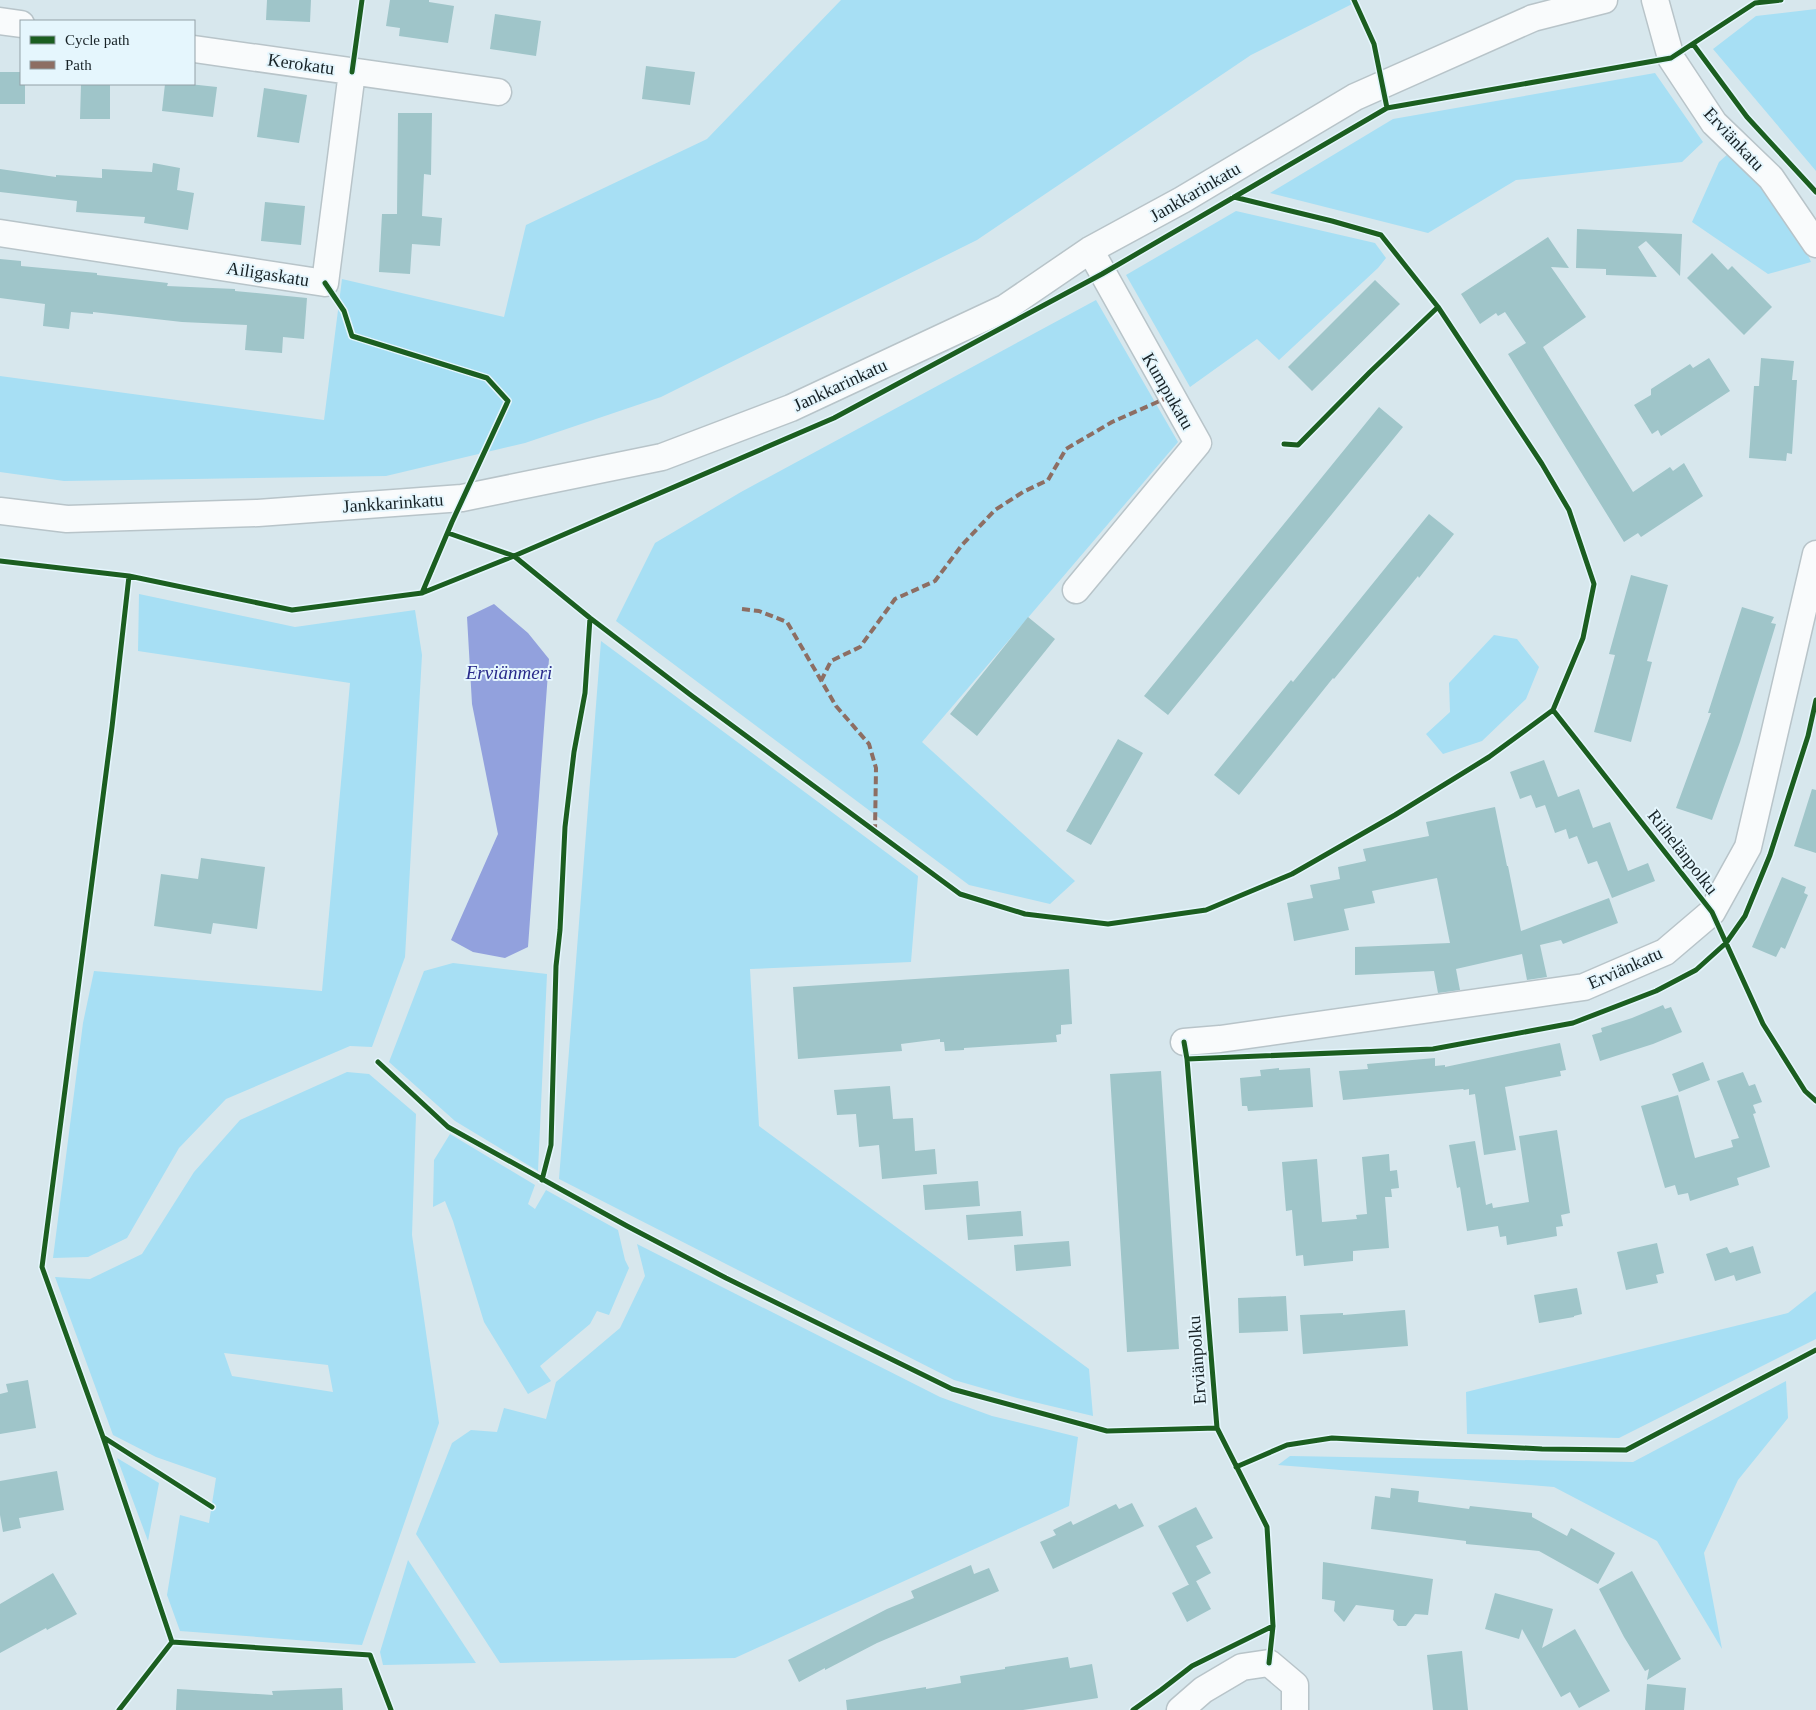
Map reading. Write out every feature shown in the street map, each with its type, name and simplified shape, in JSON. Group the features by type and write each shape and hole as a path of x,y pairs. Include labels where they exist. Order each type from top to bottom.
{"street":[{"name":"Jankkarinkatu","path":"0,511 67,519 258,513 462,498 662,457 791,408 1004,308 1090,250 1182,200 1355,97 1533,18 1604,0"},
{"name":"Erviänkatu","path":"1655,0 1671,58 1714,123 1771,178 1816,244"},
{"path":"0,21 20,24"},
{"name":"Kerokatu","path":"195,49 498,92"},
{"name":"Ailigaskatu","path":"0,233 325,283 352,72"},
{"name":"Kumpukatu","path":"1076,590 1198,443 1090,250"},
{"name":"Erviänkatu","path":"1184,1042 1230,1038 1584,987 1665,952 1712,912 1748,847 1816,554"},
{"path":"1180,1710 1203,1690 1242,1667 1269,1664 1295,1685 1295,1710"}],"shaded area":[{"path":"841,0 1360,0 1251,55 977,240 661,397 525,443 386,476 64,481 0,472 0,376 324,420 342,279 504,317 526,225 707,139"},
{"path":"1816,9 1816,171 1713,49 1756,16"},
{"path":"1655,73 1703,142 1682,162 1516,180 1428,233 1270,193 1393,119"},
{"path":"1730,152 1764,185 1805,248 1811,262 1768,274 1692,222 1719,162"},
{"path":"1236,211 1375,243 1386,258 1378,268 1279,360 1257,339 1190,387 1126,275"},
{"path":"1096,300 1178,442 922,742 1075,881 1050,904 969,885 616,621 655,543 741,492"},
{"path":"139,594 295,627 415,610 422,655 405,957 372,1047 350,1046 226,1099 179,1148 127,1238 88,1257 53,1258 83,1023 94,971 322,991 350,683 138,651"},
{"path":"1494,635 1517,639 1539,667 1526,699 1482,741 1443,754 1426,734 1450,712 1449,683"},
{"path":"601,641 918,876 911,962 750,969 759,1126 1089,1369 1093,1416 1017,1398 954,1380 559,1179"},
{"path":"453,963 547,974 538,1171 455,1121 389,1062 424,971"},
{"path":"347,1072 369,1074 416,1114 412,1235 439,1423 362,1645 180,1631 167,1595 180,1515 209,1523 216,1478 156,1457 113,1435 55,1277 90,1279 142,1254 194,1172 240,1120","holes":["224,1353 328,1365 333,1392 232,1376"]},
{"path":"450,1134 535,1185 528,1204 535,1209 546,1190 618,1230 625,1260 629,1268 609,1315 597,1311 590,1324 540,1366 551,1381 528,1394 484,1322 445,1201 433,1207 434,1160"},
{"path":"637,1244 940,1397 992,1416 1078,1437 1069,1506 735,1658 500,1663 416,1534 452,1443 471,1430 497,1432 504,1408 546,1419 556,1382 620,1328 645,1276"},
{"path":"1816,1291 1816,1339 1619,1438 1467,1434 1466,1392 1788,1313"},
{"path":"1786,1381 1788,1418 1738,1480 1704,1553 1722,1649 1657,1541 1554,1487 1278,1465 1290,1456 1633,1462"},
{"path":"117,1458 159,1483 148,1541"},
{"path":"408,1560 476,1663 383,1665 380,1652"}],"water":[{"name":"Erviänmeri","path":"494,604 528,633 549,659 528,947 505,958 473,952 451,940 498,834 472,704 467,617"}],"building":[{"path":"267,0 311,0 310,22 266,20"},
{"path":"390,0 429,0 429,2 454,6 448,43 399,36 400,28 386,26"},
{"path":"495,14 541,21 536,56 490,49"},
{"path":"646,66 695,72 690,105 642,99"},
{"path":"0,72 20,72 20,85 25,85 25,104 0,104"},
{"path":"81,85 110,85 110,119 80,119"},
{"path":"165,85 195,85 217,87 213,117 162,111"},
{"path":"264,88 307,95 299,143 257,137"},
{"path":"398,113 432,113 431,175 424,174 422,216 442,218 440,246 412,244 410,274 379,272 382,214 397,214"},
{"path":"153,163 180,168 177,190 194,193 188,230 144,223 145,217 76,212 77,201 0,192 0,169 56,177 56,175 102,178 102,169 152,172"},
{"path":"265,202 305,206 301,245 261,241"},
{"path":"1577,229 1682,234 1680,276 1646,241 1638,247 1657,277 1606,275 1606,269 1576,268"},
{"path":"1548,237 1569,268 1551,267 1586,317 1543,347 1633,492 1670,467 1673,471 1684,463 1703,496 1641,537 1638,533 1624,542 1508,354 1526,343 1505,312 1498,316 1496,313 1480,324 1461,294"},
{"path":"1712,253 1728,270 1732,266 1772,307 1744,335 1687,278"},
{"path":"0,259 21,261 21,266 97,273 97,275 168,283 167,286 235,289 235,291 307,298 304,339 283,337 282,353 245,350 247,325 182,322 93,312 93,314 71,312 69,329 43,326 45,304 0,298"},
{"path":"1375,280 1400,304 1312,391 1288,367"},
{"path":"1709,358 1730,391 1661,436 1658,430 1652,434 1634,405 1651,395 1651,389 1690,364 1693,368"},
{"path":"1761,358 1794,361 1792,380 1797,380 1792,454 1787,453 1786,461 1749,458 1754,386 1759,386"},
{"path":"1379,407 1403,427 1168,715 1144,696"},
{"path":"1429,514 1454,534 1419,578 1418,576 1333,678 1239,795 1214,775 1291,680 1293,682"},
{"path":"1631,575 1668,585 1647,661 1652,662 1631,742 1594,732 1615,655 1609,654"},
{"path":"1742,607 1774,617 1771,623 1776,624 1740,742 1712,820 1676,808 1711,713 1708,713"},
{"path":"1028,617 1055,639 977,736 950,714"},
{"path":"1118,739 1143,753 1091,845 1066,831"},
{"path":"1544,760 1558,797 1579,789 1593,828 1610,822 1628,871 1648,863 1655,881 1612,898 1597,861 1588,864 1577,836 1569,839 1566,829 1555,833 1545,805 1536,808 1531,795 1520,799 1510,772"},
{"path":"1812,789 1816,790 1816,853 1794,846"},
{"path":"1495,807 1521,931 1609,898 1618,923 1563,944 1561,940 1540,945 1547,977 1527,980 1522,954 1456,969 1460,990 1438,993 1434,971 1355,975 1355,947 1450,943 1437,878 1372,891 1375,903 1344,909 1349,930 1294,941 1287,903 1313,898 1310,885 1340,879 1338,867 1366,861 1363,849 1429,836 1426,822"},
{"path":"201,858 265,867 257,929 213,923 211,934 154,926 161,874 198,879"},
{"path":"1782,877 1806,887 1804,893 1808,895 1785,949 1781,947 1776,957 1752,947"},
{"path":"1069,969 1072,1024 1061,1025 1061,1034 1056,1035 1057,1042 945,1051 944,1042 940,1042 940,1039 901,1044 902,1051 798,1059 793,987"},
{"path":"1663,1005 1665,1009 1671,1007 1682,1032 1653,1044 1600,1061 1592,1035 1602,1032 1601,1028"},
{"path":"1560,1043 1566,1070 1560,1071 1561,1076 1505,1087 1516,1150 1484,1155 1475,1094 1469,1095 1469,1089 1343,1100 1339,1071 1368,1069 1367,1064 1435,1058 1435,1066 1445,1065 1445,1067"},
{"path":"1703,1062 1710,1080 1679,1092 1672,1074"},
{"path":"1279,1068 1279,1070 1310,1068 1313,1107 1248,1111 1247,1106 1242,1106 1240,1078 1261,1076 1260,1070"},
{"path":"1161,1071 1179,1349 1127,1352 1110,1074"},
{"path":"1743,1072 1749,1086 1755,1084 1762,1102 1753,1105 1756,1113 1753,1114 1770,1167 1737,1178 1739,1185 1690,1201 1688,1193 1678,1195 1675,1185 1665,1188 1641,1106 1678,1095 1695,1158 1733,1147 1731,1140 1739,1138 1717,1081"},
{"path":"890,1086 893,1119 913,1118 915,1151 935,1149 937,1174 882,1179 879,1145 859,1147 856,1114 837,1115 834,1090"},
{"path":"1557,1130 1570,1213 1561,1215 1563,1226 1556,1227 1557,1236 1507,1245 1506,1236 1500,1237 1498,1226 1467,1231 1460,1187 1457,1188 1449,1145 1475,1141 1486,1205 1492,1203 1493,1208 1529,1202 1519,1136"},
{"path":"1389,1154 1390,1171 1397,1170 1399,1188 1391,1189 1392,1197 1385,1197 1389,1248 1353,1251 1353,1261 1304,1266 1303,1255 1296,1256 1292,1210 1286,1211 1282,1162 1317,1159 1322,1222 1357,1219 1356,1215 1367,1214 1362,1157"},
{"path":"978,1181 980,1206 925,1210 923,1185"},
{"path":"1021,1211 1023,1236 968,1240 966,1215"},
{"path":"1069,1241 1071,1266 1016,1271 1014,1245"},
{"path":"1657,1243 1664,1273 1656,1275 1658,1283 1626,1290 1617,1252"},
{"path":"1753,1246 1761,1273 1736,1281 1734,1275 1715,1281 1706,1254 1727,1247 1730,1253"},
{"path":"1577,1288 1582,1314 1539,1323 1534,1295"},
{"path":"1286,1296 1288,1331 1239,1333 1238,1298"},
{"path":"1405,1310 1408,1346 1303,1354 1300,1315 1343,1313 1343,1315"},
{"path":"28,1380 36,1428 0,1434 0,1394 8,1392 6,1384"},
{"path":"57,1471 64,1510 19,1518 21,1528 3,1532 0,1515 0,1481"},
{"path":"1391,1488 1419,1491 1418,1502 1469,1509 1470,1506 1532,1513 1532,1517 1567,1536 1571,1528 1615,1553 1598,1584 1539,1551 1466,1544 1466,1541 1371,1529 1375,1496 1390,1498"},
{"path":"1132,1503 1144,1526 1053,1569 1040,1542 1056,1535 1053,1530 1071,1521 1073,1525 1116,1504 1119,1509"},
{"path":"1196,1507 1213,1538 1196,1546 1211,1573 1189,1585 1158,1526"},
{"path":"1323,1562 1433,1579 1428,1615 1415,1614 1406,1626 1398,1626 1393,1620 1394,1610 1356,1605 1344,1622 1334,1611 1335,1601 1322,1599"},
{"path":"971,1565 974,1574 989,1568 999,1591 877,1643 799,1682 788,1660 887,1609 914,1598 911,1591"},
{"path":"1632,1571 1681,1659 1647,1680 1649,1669 1645,1671 1624,1637 1599,1589"},
{"path":"53,1573 77,1614 47,1630 46,1628 0,1653 0,1604"},
{"path":"1196,1581 1211,1609 1187,1622 1172,1593"},
{"path":"1495,1593 1553,1609 1542,1648 1575,1629 1610,1691 1579,1708 1570,1692 1561,1697 1522,1629 1519,1639 1485,1629"},
{"path":"1462,1651 1468,1710 1433,1710 1427,1655"},
{"path":"1068,1657 1070,1668 1092,1664 1098,1698 1023,1710 847,1710 846,1700 961,1683 960,1676"},
{"path":"1647,1684 1686,1688 1684,1710 1645,1710"},
{"path":"342,1688 343,1710 176,1710 177,1689 273,1695 272,1691"}],"marked path":[{"path":"821,681 831,661 860,647 895,599 935,581 962,545 995,510 1023,492 1048,480 1066,449 1112,422 1171,396"},
{"path":"742,609 759,611 787,622 836,706 869,744 876,768 875,831"}],"cycle path":[{"path":"352,72 362,0"},
{"path":"1354,0 1374,44 1387,108"},
{"path":"129,576 292,610 422,593 514,556 834,418 1102,274 1387,108 1671,58 1755,3 1781,0"},
{"path":"1693,44 1747,117 1816,192"},
{"path":"448,533 514,556 590,618 692,696 960,894 1025,914 1108,924 1206,910 1292,874 1395,815 1489,757 1553,710 1583,638 1594,584 1569,510 1542,464 1438,307 1381,235 1234,197"},
{"path":"325,283 344,311 352,336 487,378 508,401 452,522 422,593"},
{"path":"1284,444 1298,445 1438,307"},
{"path":"0,561 129,576 112,727 42,1267 103,1437 172,1642"},
{"path":"542,1180 551,1145 556,966 560,930 565,827 574,752 585,693 590,618"},
{"path":"1187,1059 1433,1049 1573,1023 1656,991 1696,970 1726,943 1745,916 1770,855 1808,736 1816,700"},
{"name":"Riihelänpolku","path":"1553,710 1712,912 1763,1024 1805,1091 1816,1101"},
{"name":"Erviänpolku","path":"1184,1042 1187,1059 1217,1428 1267,1527 1273,1626 1269,1663"},
{"path":"378,1062 448,1127 627,1226 726,1278 952,1389 1107,1431 1217,1428"},
{"path":"1236,1467 1287,1445 1332,1438 1542,1449 1626,1450 1816,1350"},
{"path":"103,1437 212,1507"},
{"path":"1133,1710 1192,1666 1273,1626"},
{"path":"119,1710 172,1642 370,1655 391,1710"}]}
